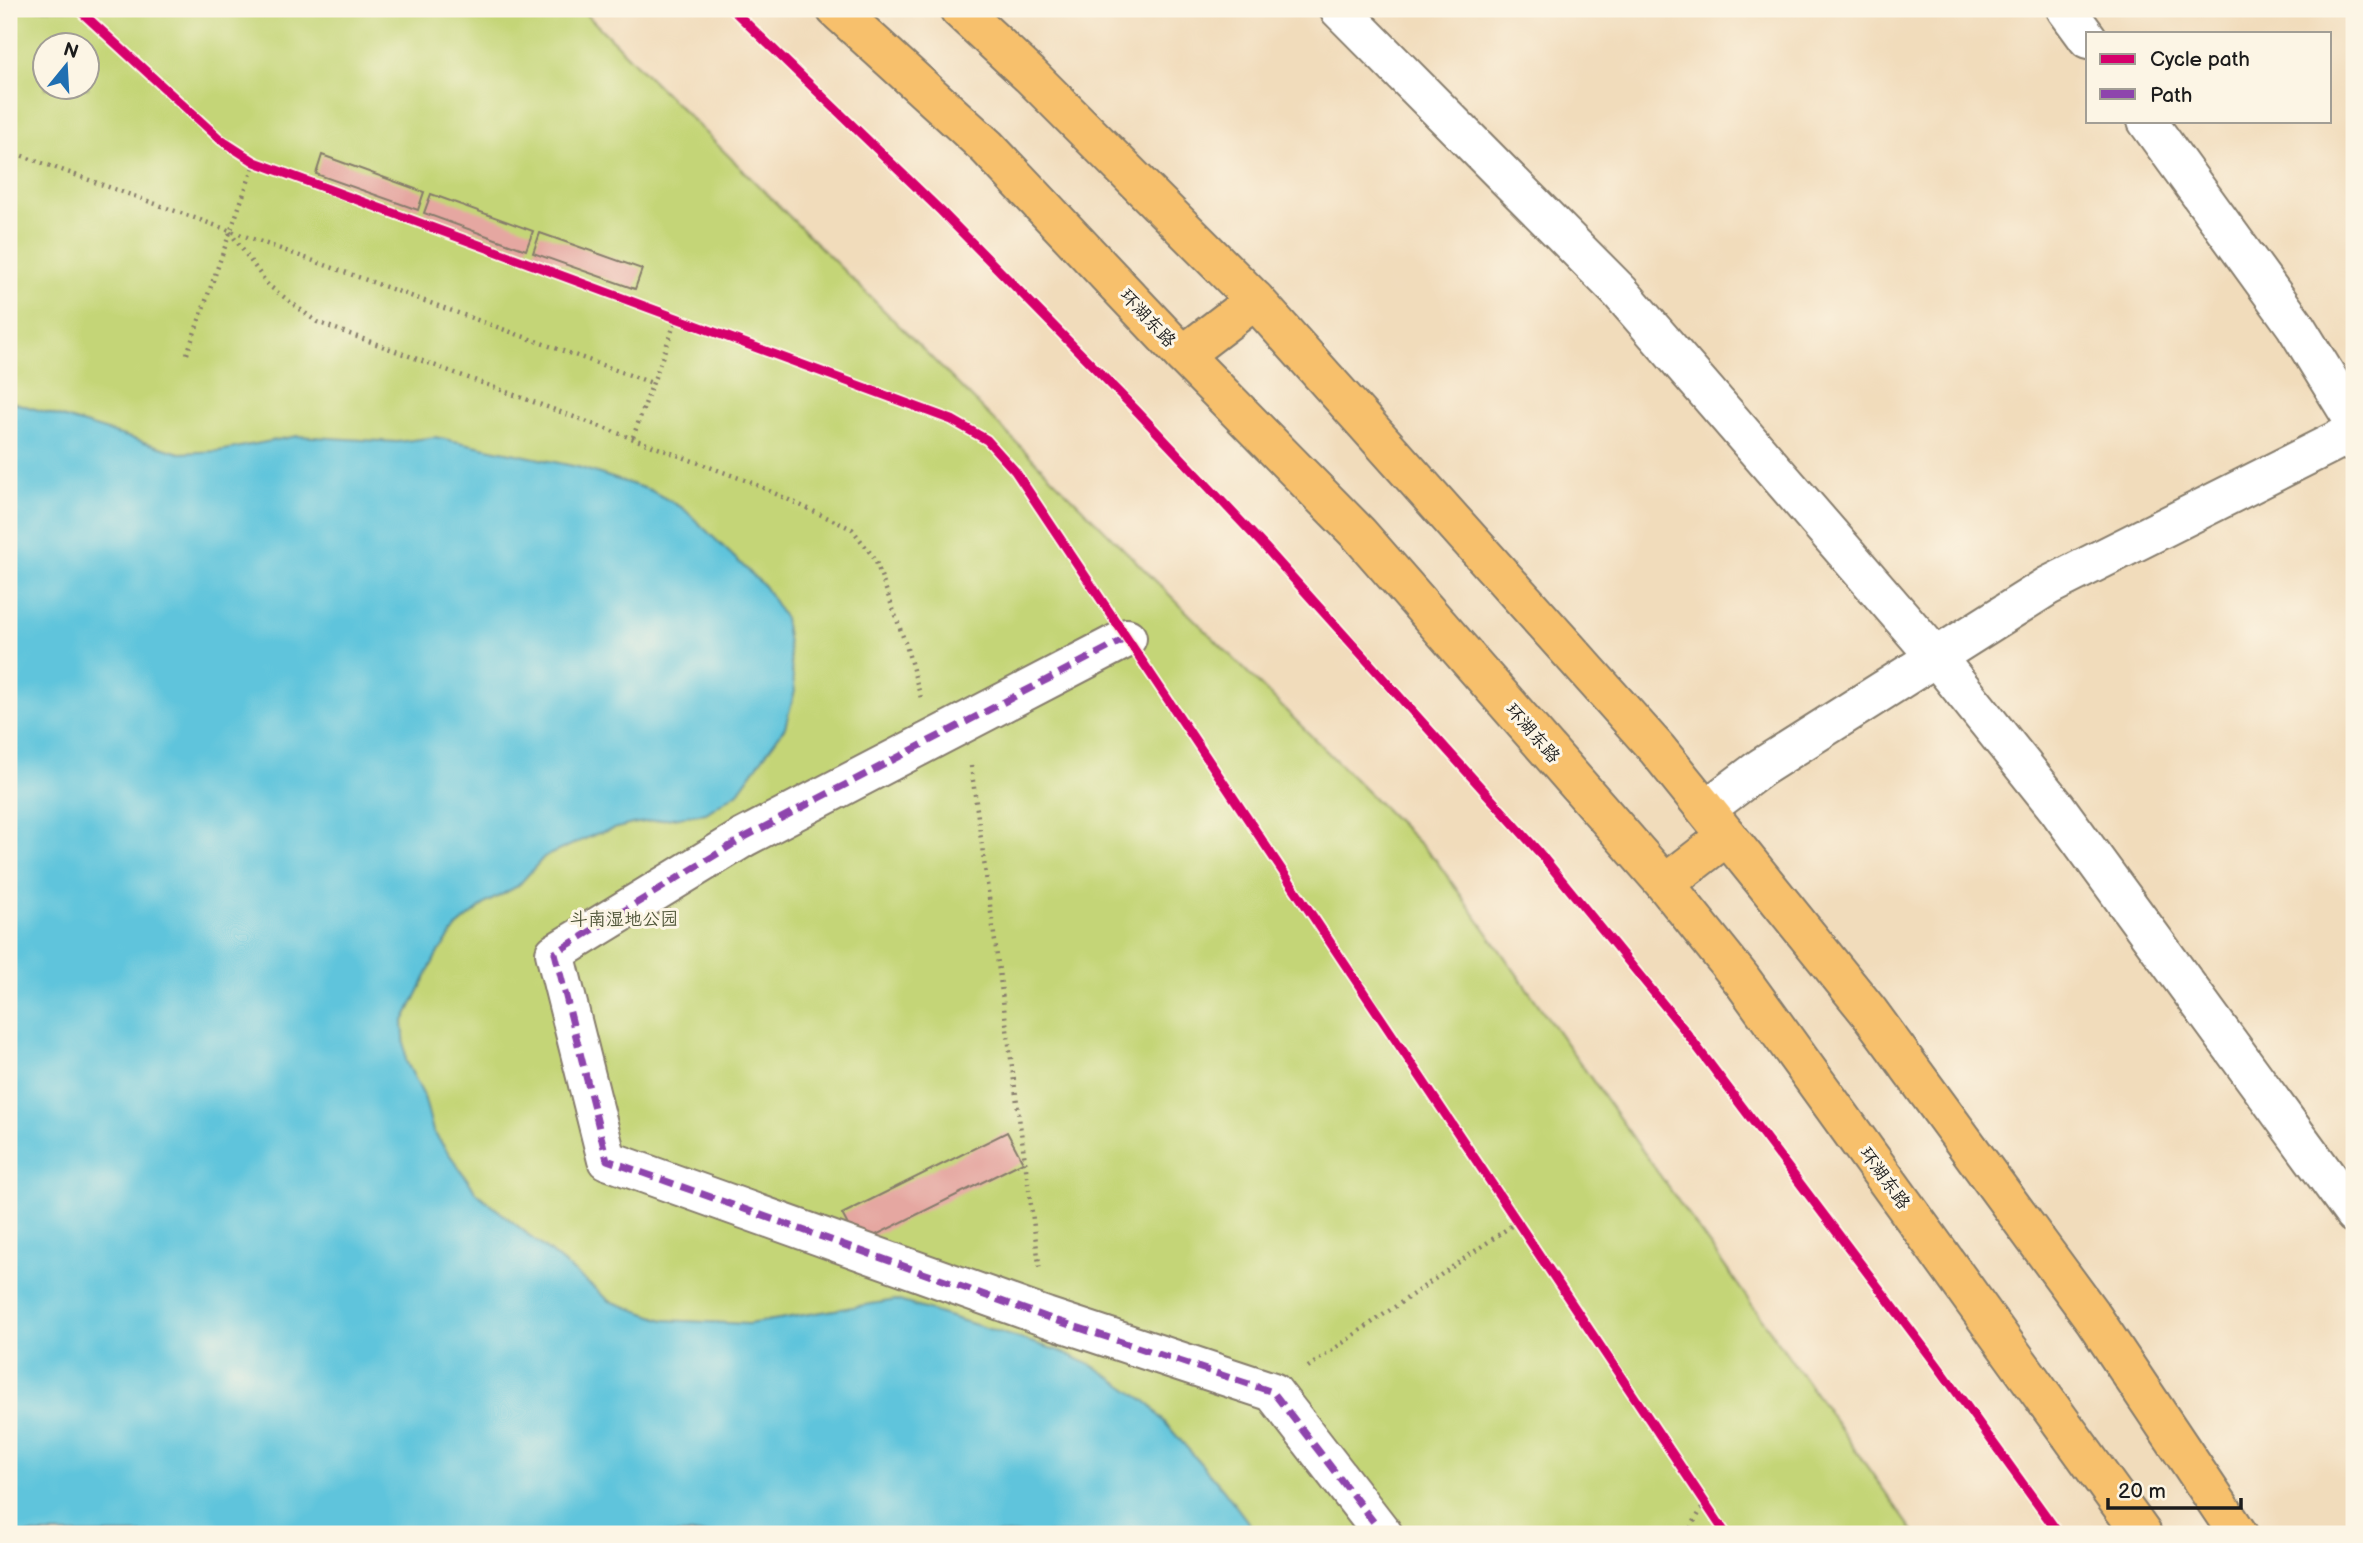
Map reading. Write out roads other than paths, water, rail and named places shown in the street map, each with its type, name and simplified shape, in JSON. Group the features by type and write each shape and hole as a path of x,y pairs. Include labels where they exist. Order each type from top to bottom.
{"main road":[{"name":"环湖东路","path":"836,9 987,147 1183,355 1359,534 1665,884 1742,980 2142,1534"},
{"path":"959,9 1030,75 1255,300 1657,749 1869,1012 2078,1297 2238,1534"},
{"path":"1183,355 1255,300"},
{"path":"1665,884 1717,822"}],"street":[{"path":"1339,9 1620,292 1936,657 2057,808 2354,1214"},
{"path":"2066,9 2086,36"},
{"path":"2148,122 2295,325 2354,421"},
{"path":"1717,822 1762,766 2048,586 2354,432"},
{"path":"1127,638 743,838 555,953 607,1160 1046,1317 1273,1392 1383,1534"}],"water":[{"path":"9,401 180,453 219,451 297,436 397,442 435,437 578,467 650,490 683,508 764,586 784,617 795,691 785,727 738,792 706,813 632,824 596,834 544,857 518,886 486,903 457,927 436,956 403,1023 406,1061 424,1096 433,1131 477,1193 610,1301 664,1320 748,1324 896,1300 1063,1352 1097,1368 1147,1402 1223,1489 1257,1534 9,1534"}],"park label":[{"name":"斗南湿地公园","path":"624,919"}]}
